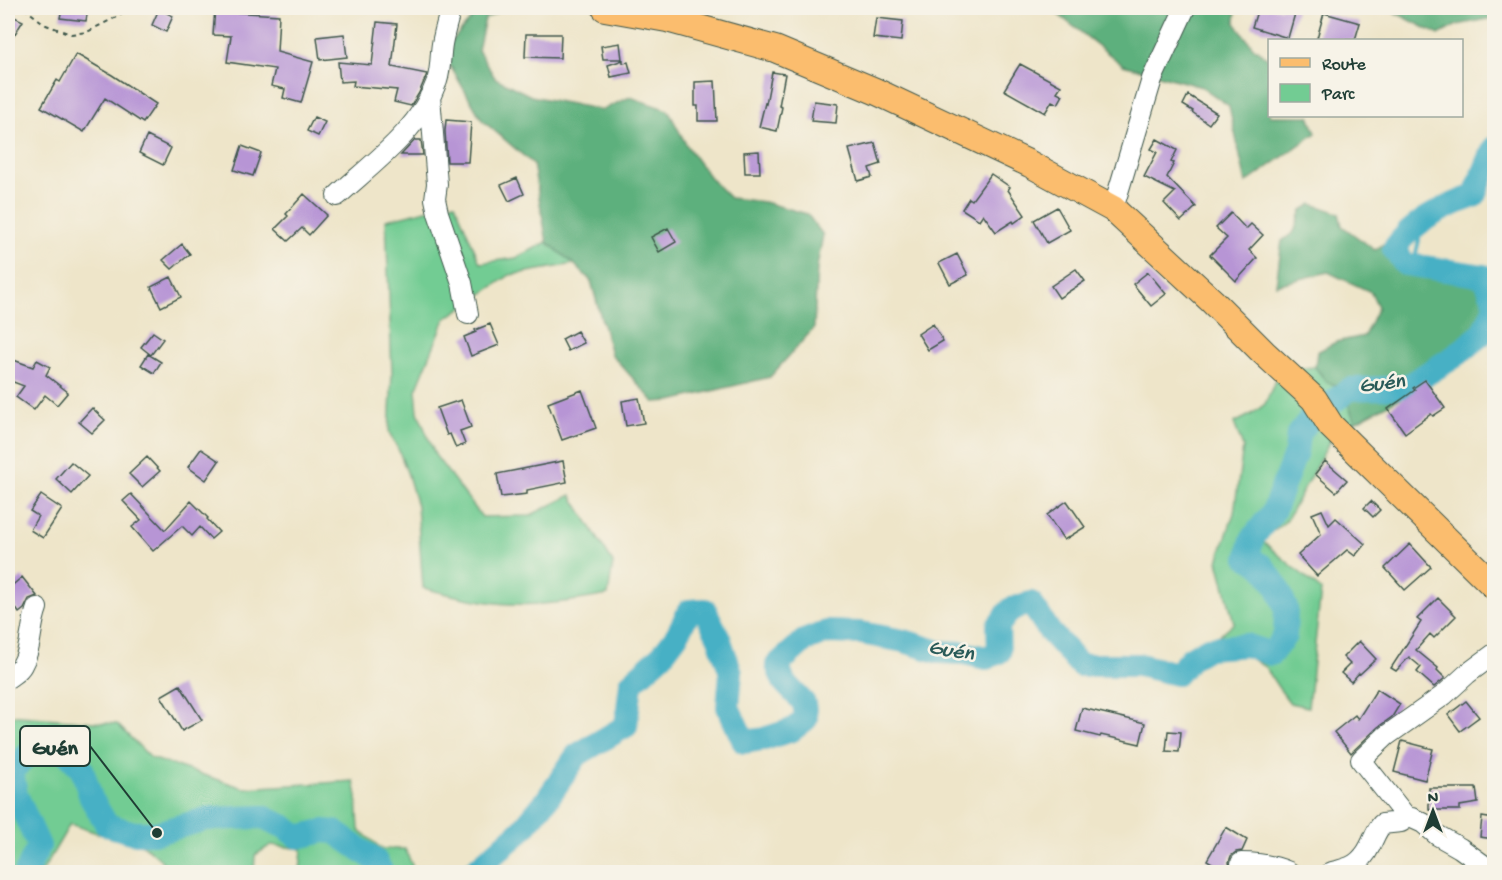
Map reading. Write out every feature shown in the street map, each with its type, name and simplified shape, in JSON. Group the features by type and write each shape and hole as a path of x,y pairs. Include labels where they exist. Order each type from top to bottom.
{"main road":[{"path":"605,8 667,19 775,49 876,91 1020,159 1113,209 1314,399 1331,426 1494,586"}],"street":[{"path":"337,196 392,148 426,103 437,81 442,45 451,8"},
{"path":"1113,209 1152,79 1185,8"},
{"path":"430,96 437,184 435,199 462,283 468,314"},
{"path":"8,678 22,665 37,608"},
{"path":"1407,818 1361,760 1386,736 1444,695 1494,654"},
{"path":"1332,873 1358,864 1382,824 1401,822 1407,818 1423,823 1493,873"},
{"path":"1241,863 1263,864 1289,873"}],"path":[{"path":"24,8 46,25 71,34 87,32 134,8"}],"green space":[{"path":"481,8 506,8 485,19 478,50 495,78 531,96 602,110 630,97 668,110 687,146 711,179 730,198 764,202 807,214 823,235 817,267 814,328 770,377 671,401 654,402 611,354 591,281 547,242 533,164 482,120 442,52"},
{"path":"1050,8 1236,8 1235,23 1253,47 1268,58 1268,117 1309,117 1316,133 1246,183 1229,106 1202,87 1123,65"},
{"path":"1386,8 1494,8 1494,18 1457,25 1439,35"},
{"path":"455,203 480,263 516,258 547,242 574,264 510,275 445,319 416,390 418,412 435,455 482,517 529,516 571,495 613,563 608,595 559,602 510,604 477,600 423,588 417,506 399,451 389,432 392,373 386,220"},
{"path":"1312,204 1339,213 1342,226 1375,250 1386,242 1420,258 1489,270 1494,277 1494,296 1485,307 1478,329 1446,374 1355,422 1342,387 1327,382 1315,367 1317,352 1336,342 1364,336 1378,307 1371,292 1328,272 1276,285 1282,241 1294,232 1302,210"},
{"path":"1315,367 1327,382 1342,387 1355,422 1339,425 1286,521 1261,540 1321,590 1308,707 1290,703 1265,667 1247,656 1211,642 1234,623 1218,561 1234,513 1243,447 1234,423 1265,404 1280,370"},
{"path":"8,715 117,724 151,758 244,788 354,781 359,830 382,849 405,849 415,872 300,872 302,849 271,845 255,855 254,872 170,872 160,859 143,845 112,838 70,824 42,872 8,872"}],"building":[{"path":"62,8 88,8 86,21 60,18"},
{"path":"215,8 231,8 231,12 279,15 277,52 313,62 301,103 283,98 285,89 271,86 275,69 227,62 231,36 213,35"},
{"path":"1258,8 1296,10 1288,38 1252,27"},
{"path":"159,9 173,16 166,32 152,25"},
{"path":"1324,13 1360,23 1355,39 1317,38"},
{"path":"8,14 23,21 8,45"},
{"path":"876,18 903,21 901,41 873,38"},
{"path":"377,22 397,24 392,67 427,74 411,106 394,102 397,90 353,86 354,81 340,82 338,62 372,65"},
{"path":"344,34 347,57 320,60 317,37"},
{"path":"526,34 561,34 560,58 525,57"},
{"path":"620,43 622,59 603,59 601,46"},
{"path":"76,54 156,104 143,123 105,98 84,132 41,107 57,80 60,82"},
{"path":"623,60 623,63 628,62 631,73 611,77 608,65"},
{"path":"1020,64 1061,86 1057,92 1063,95 1058,104 1052,101 1045,113 1004,90"},
{"path":"772,72 785,74 777,131 759,127"},
{"path":"715,81 717,121 698,121 698,106 695,106 695,82"},
{"path":"1188,95 1217,113 1209,124 1183,105"},
{"path":"814,101 838,104 836,123 811,121"},
{"path":"314,117 325,122 318,136 307,131"},
{"path":"446,120 471,122 468,162 447,162"},
{"path":"147,136 171,148 163,165 139,153"},
{"path":"1157,139 1177,150 1167,177 1196,207 1181,221 1164,203 1175,192 1144,177 1157,152 1151,149"},
{"path":"415,140 421,140 423,155 401,155"},
{"path":"875,143 881,164 869,168 872,177 858,181 849,149"},
{"path":"242,146 261,153 253,176 234,170"},
{"path":"759,151 760,173 745,173 744,152"},
{"path":"991,174 1010,187 1008,190 1025,215 996,232 983,214 979,220 962,209 969,198 972,200"},
{"path":"517,178 524,194 509,201 501,185"},
{"path":"304,194 327,215 309,235 302,228 288,241 275,229"},
{"path":"1057,207 1070,230 1047,243 1034,220"},
{"path":"1231,213 1246,229 1251,224 1263,235 1249,250 1257,258 1236,281 1210,255 1227,238 1216,228"},
{"path":"668,228 676,242 659,252 651,237"},
{"path":"182,244 190,254 172,269 163,260"},
{"path":"957,254 968,275 950,284 939,263"},
{"path":"1076,269 1085,281 1059,298 1051,286"},
{"path":"1148,272 1166,294 1151,306 1133,284"},
{"path":"171,277 181,297 161,307 151,287"},
{"path":"490,324 499,345 471,356 464,337"},
{"path":"933,324 943,341 928,350 918,334"},
{"path":"577,331 584,343 568,351 562,339"},
{"path":"153,332 163,339 151,355 141,347"},
{"path":"148,354 161,362 154,373 141,365"},
{"path":"8,358 33,367 37,360 50,367 46,375 68,392 57,405 45,395 34,410 16,397 24,386 8,380"},
{"path":"1425,380 1445,408 1433,416 1431,414 1405,433 1388,409"},
{"path":"582,390 596,428 562,440 548,403"},
{"path":"639,398 644,423 626,426 622,401"},
{"path":"461,400 471,427 460,431 465,444 456,448 450,434 447,435 437,408"},
{"path":"92,408 105,420 92,433 79,422"},
{"path":"201,449 219,461 206,480 188,467"},
{"path":"147,457 160,471 142,487 129,474"},
{"path":"563,461 567,482 527,490 527,494 501,497 497,474"},
{"path":"1325,461 1347,480 1336,492 1315,474"},
{"path":"71,462 88,476 72,494 56,479"},
{"path":"131,494 165,530 191,501 219,532 211,539 200,527 192,536 182,526 153,551 132,527 141,520 123,501"},
{"path":"41,495 62,509 43,538 30,530 38,516 30,511"},
{"path":"1067,501 1085,527 1064,540 1047,515"},
{"path":"1371,501 1380,510 1373,517 1364,508"},
{"path":"1322,510 1329,525 1336,518 1365,544 1355,556 1347,550 1317,576 1298,555 1321,534 1312,514"},
{"path":"1410,544 1431,567 1405,590 1385,568"},
{"path":"22,577 37,596 29,599 19,613 8,596 8,589"},
{"path":"1438,598 1456,616 1434,638 1430,634 1416,650 1438,668 1437,670 1445,678 1434,687 1417,672 1421,667 1409,657 1396,671 1391,668 1421,622 1417,619"},
{"path":"1359,641 1376,659 1351,682 1341,673 1350,664 1343,657"},
{"path":"180,685 202,720 182,731 161,696"},
{"path":"1377,689 1400,704 1392,717 1351,753 1334,732 1355,715 1358,719"},
{"path":"1466,701 1479,717 1460,731 1448,715"},
{"path":"1082,708 1145,723 1140,744 1076,731"},
{"path":"1168,731 1181,732 1179,752 1166,751"},
{"path":"1402,741 1433,749 1425,780 1394,772"},
{"path":"1429,788 1476,788 1478,803 1460,806 1460,810 1429,810"},
{"path":"1482,817 1494,819 1494,839 1480,837"},
{"path":"1226,827 1247,840 1242,851 1231,856 1227,872 1207,860"}],"waterway":[{"name":"Guén","path":"1494,148 1474,196 1429,216 1401,239 1394,249 1405,264 1484,276 1494,299"},
{"path":"1405,264 1415,257 1419,240 1417,226"},
{"name":"Guén","path":"473,872 521,831 548,798 577,755 626,726 631,683 662,655 677,635 689,611 705,610 719,638 731,673 728,707 744,742 764,739 792,730 806,719 804,703 784,682 777,665 804,641 827,632 861,633 904,641 939,652 964,653 986,658 999,652 998,626 1011,609 1031,603 1050,632 1080,665 1139,665 1177,674 1191,658 1208,648 1246,645 1271,654 1285,636 1286,608 1278,588 1263,566 1248,558 1252,539 1273,512 1296,452 1298,434 1311,418 1350,389 1409,385 1454,357 1482,334 1494,310"},
{"name":"Guén","path":"26,872 39,846 16,795 12,772 27,755 41,745 56,742 82,769 91,798 107,825 134,833 157,833 206,819 263,817 285,827 298,837 323,831 335,832 375,860 382,872"}],"place":[{"name":"Guén","path":"157,833"}]}
